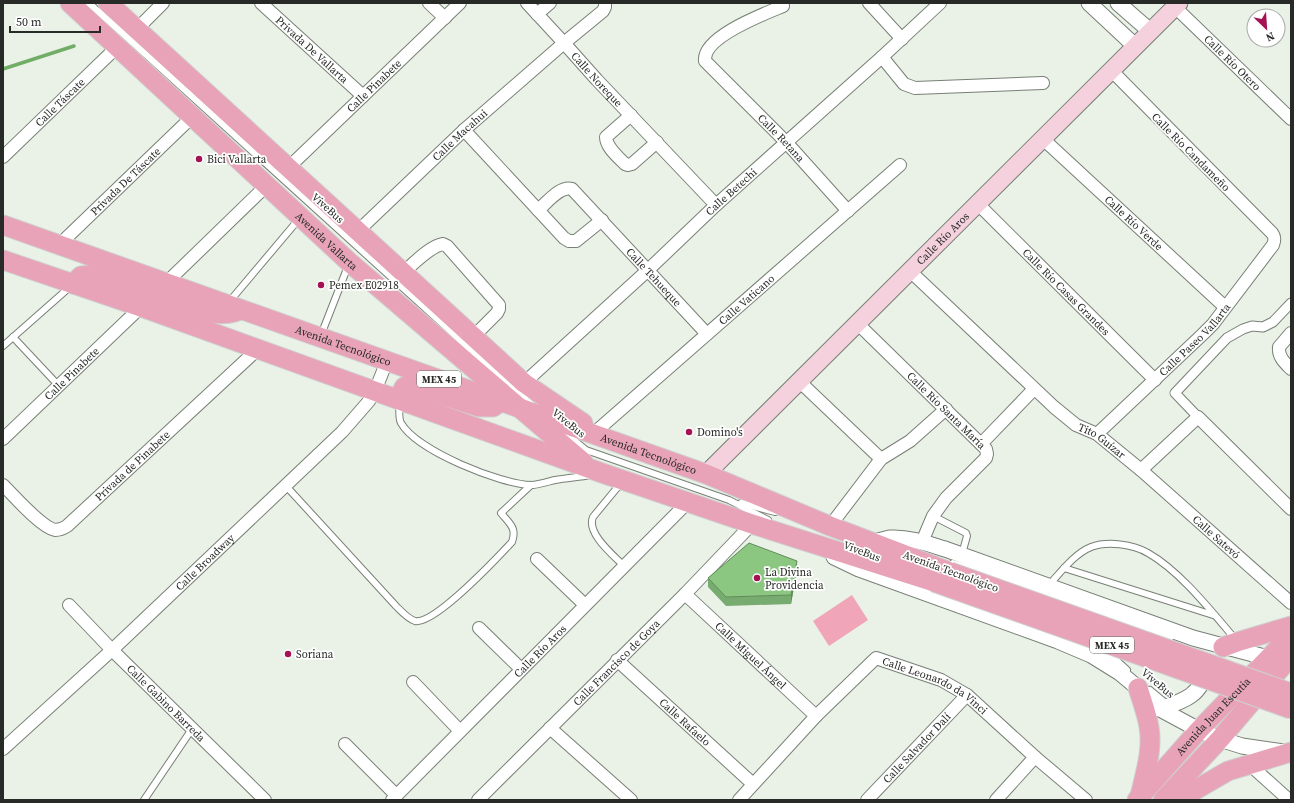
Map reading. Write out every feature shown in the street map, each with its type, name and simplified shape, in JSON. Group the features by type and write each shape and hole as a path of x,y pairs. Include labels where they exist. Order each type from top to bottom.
{"main road":[{"name":"Avenida Vallarta","path":"70,3 349,262 511,405 597,471"},
{"path":"108,3 524,383 581,421 593,434"},
{"name":"Calle Río Aros","path":"706,474 1177,5"},
{"name":"Avenida Tecnológico","path":"3,225 706,474 830,526 875,541 953,563 1291,693"},
{"name":"Avenida Tecnológico","path":"3,260 141,307 597,471 752,524 934,582 1291,709"},
{"path":"74,284 80,276 90,275 142,292 156,290 166,283"},
{"path":"141,307 158,298 209,313 230,314 234,307"},
{"path":"399,399 404,387 409,385 479,407 511,405"},
{"path":"1230,644 1291,626"},
{"name":"Avenida Juan Escutia","path":"1163,800 1220,739 1285,663 1291,635"},
{"name":"Avenida Juan Escutia","path":"1138,799 1199,730 1285,663"},
{"path":"1138,688 1150,729 1150,745 1145,775 1138,799"},
{"path":"1178,800 1228,771 1288,754"}],"street":[{"path":"136,29 163,3"},
{"name":"Privada De Vallarta","path":"261,3 363,96"},
{"path":"429,3 445,18"},
{"name":"Calle Pinabete","path":"288,168 460,3"},
{"name":"Calle Noreque","path":"527,3 597,80 716,205"},
{"path":"538,14 550,3"},
{"name":"Calle Noreque","path":"564,43 603,11 605,3"},
{"path":"869,3 902,39"},
{"name":"Calle Betechi","path":"524,383 647,271 716,205 902,39 940,3"},
{"path":"1089,3 1135,46"},
{"path":"1118,3 1150,31"},
{"name":"Calle Río Otero","path":"1177,5 1291,119"},
{"name":"Calle Retana","path":"783,6 725,33 708,48 705,55 705,61 786,142 848,211"},
{"name":"Calle Macahui","path":"358,231 464,130 564,43"},
{"name":"Calle Táscate","path":"3,157 117,47"},
{"path":"882,57 904,84 915,88 1043,83"},
{"name":"Calle Río Candameño","path":"1111,70 1272,233"},
{"name":"Calle Noreque","path":"631,115 606,137 610,147 625,164 632,164 656,142"},
{"name":"Privada De Táscate","path":"59,245 192,117"},
{"path":"464,130 569,242 581,239 602,220"},
{"name":"Calle Río Verde","path":"1042,138 1225,307"},
{"name":"Calle Vaticano","path":"593,434 900,165"},
{"path":"166,283 266,186"},
{"name":"Calle Tehueque","path":"538,210 561,191 569,188 572,189 707,334"},
{"name":"Calle Río Casas Grandes","path":"977,203 1155,380"},
{"name":"Calle Paseo Vallarta","path":"1097,434 1203,334 1273,245 1274,237 1272,233"},
{"path":"403,273 421,257 438,246 443,244 447,246 499,305 497,313 473,337"},
{"name":"Tito Guízar","path":"910,271 1034,390 1076,425 1097,434 1141,470"},
{"path":"1291,303 1273,322 1263,327 1252,326 1243,329 1227,338 1175,393 1291,509"},
{"name":"Calle Pinabete","path":"3,439 141,307"},
{"name":"Calle Río Santa María","path":"857,323 946,409 987,452 986,458 952,490 933,516 924,549"},
{"path":"1291,333 1279,347 1278,352 1291,369"},
{"name":"Privada de Pinabete","path":"3,485 46,526 54,530 59,530 67,526 258,349"},
{"name":"Calle Broadway","path":"3,749 112,650 347,427 362,411 375,391 386,361"},
{"path":"799,381 881,459"},
{"path":"981,444 1034,390"},
{"path":"830,526 881,459 910,441 946,409"},
{"path":"1141,470 1198,417"},
{"name":"Calle Satevó","path":"1141,470 1291,603"},
{"name":"Calle Río Aros","path":"394,798 688,502"},
{"name":"Calle Francisco de Goya","path":"484,798 550,728 685,594 752,524"},
{"path":"875,541 899,538 924,549 945,549 953,563 1047,587 1203,643 1230,644 1285,663"},
{"path":"813,544 832,556 859,569 1058,641 1091,655 1108,664 1138,688 1199,730 1242,746 1288,754"},
{"path":"537,559 585,605"},
{"name":"Calle Miguel Ángel","path":"685,594 816,716"},
{"name":"Calle Gabino Barreda","path":"69,605 112,650 265,800"},
{"path":"479,628 521,669"},
{"path":"1165,707 1185,699 1194,693 1201,685 1205,676 1206,666 1203,643"},
{"name":"Calle Leonardo da Vinci","path":"738,800 816,716 876,658 942,680 966,695 1035,757 1086,800"},
{"name":"Calle Rafaelo","path":"617,660 753,784"},
{"path":"413,682 460,731"},
{"name":"Calle Salvador Dalí","path":"867,800 966,695"},
{"path":"550,728 630,800"},
{"path":"345,744 394,798"},
{"path":"996,800 1035,757"},
{"path":"1249,764 1288,800"}],"lane":[{"name":"ViveBus","path":"89,3 545,417 586,450 729,500 771,522"},
{"path":"234,307 300,218"},
{"path":"320,337 349,262"},
{"path":"3,346 74,284"},
{"path":"13,337 59,386"},
{"path":"399,399 400,422 409,432 424,445 483,474 531,485 597,471"},
{"path":"623,480 593,517 591,522 592,528 596,535 624,566"},
{"path":"286,486 400,610 410,618 416,621 421,621 429,618 456,597 512,542 514,532 512,525 502,514 531,485"},
{"path":"729,500 779,513"},
{"path":"786,515 830,526"},
{"path":"933,516 966,533 967,536 953,563 993,575 1159,635 1203,643 1285,663"},
{"name":"ViveBus","path":"778,526 813,544 1044,630 1113,658 1165,707"},
{"path":"1047,587 1064,568 1080,554 1091,547 1114,544 1135,548 1160,560 1172,571 1214,615 1230,644"},
{"path":"1064,568 1214,615"},
{"path":"144,800 192,729"}],"shaded area":[{"path":"852,595 868,620 829,646 813,621"}],"building":[{"name":"La Divina Providencia","path":"749,543 797,561 791,595 726,597 708,578"}],"waterway":[{"path":"3,69 74,46"}],"place":[{"name":"Bici Vallarta","path":"199,159"},
{"name":"Pemex E02918","path":"321,285"},
{"name":"Domino's","path":"689,432"},
{"name":"La Divina Providencia","path":"757,578"},
{"name":"Soriana","path":"288,654"}]}
